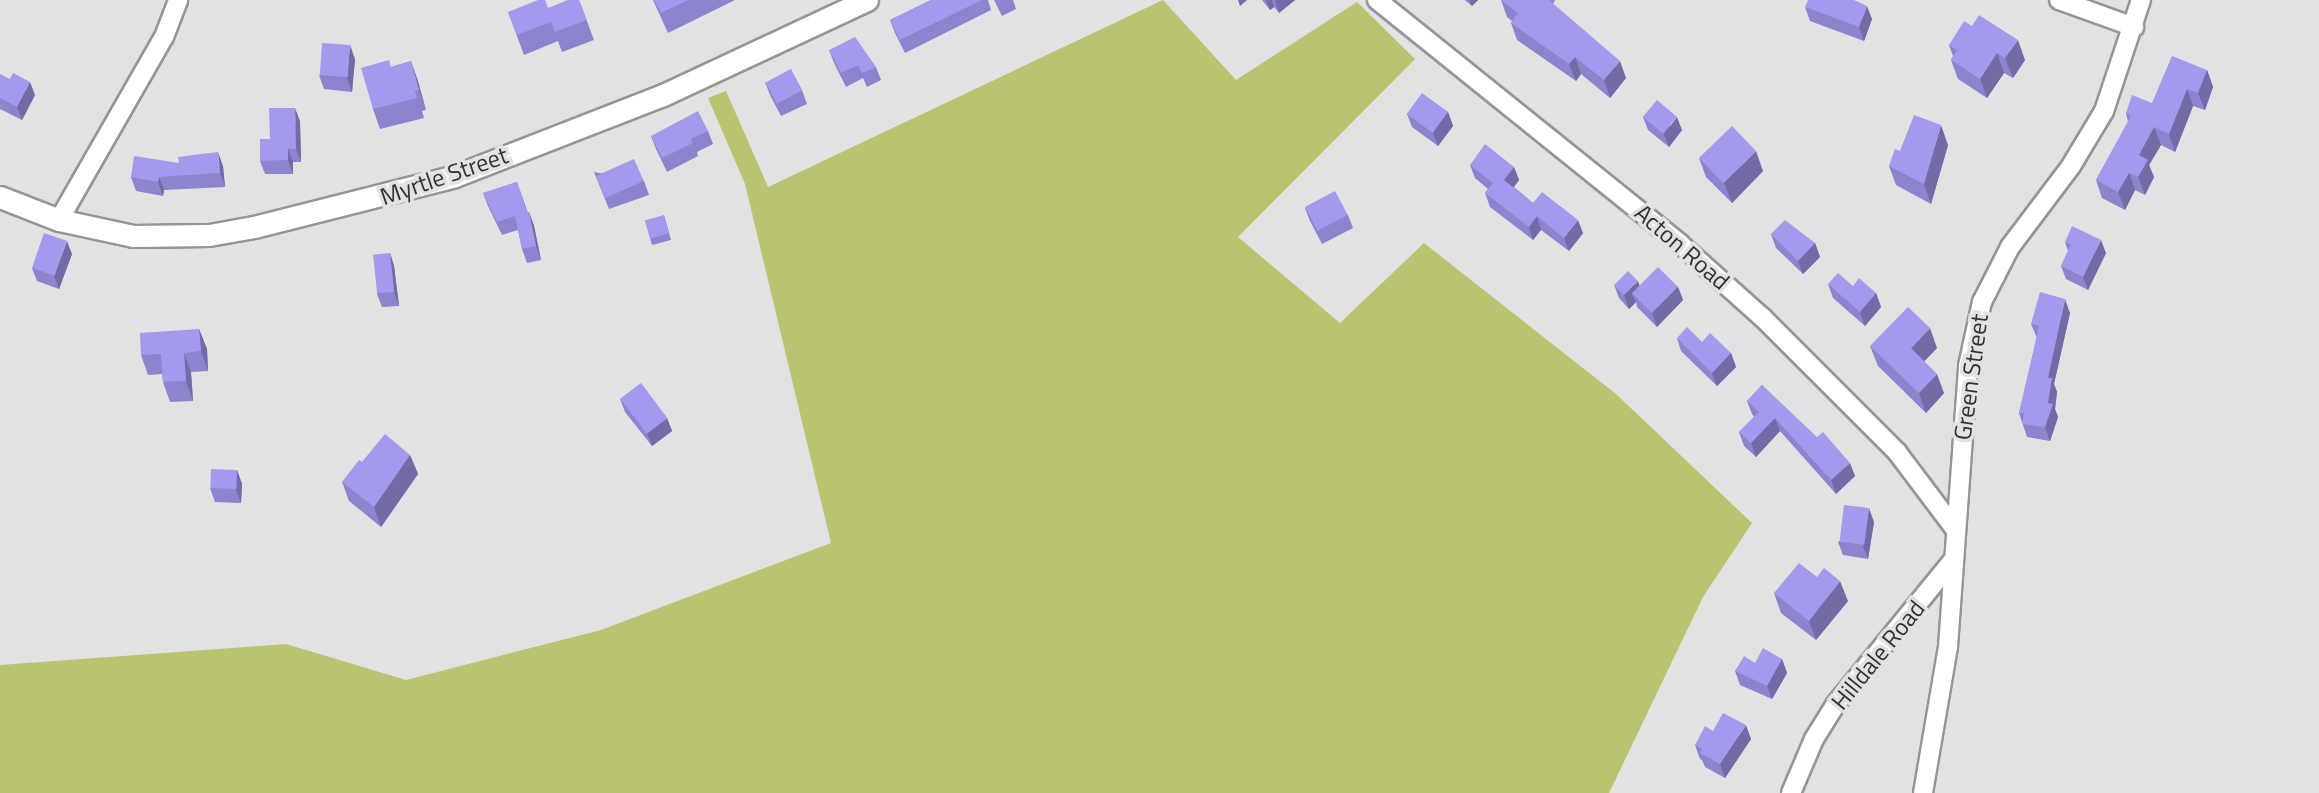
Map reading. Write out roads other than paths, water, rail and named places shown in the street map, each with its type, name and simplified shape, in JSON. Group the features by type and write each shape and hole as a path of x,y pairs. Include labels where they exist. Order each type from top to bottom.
{"street":[{"path":"59,220 164,37 178,0"},
{"name":"Myrtle Street","path":"0,197 59,220 133,236 209,235 414,189 663,95 867,0"},
{"name":"Acton Road","path":"1377,0 1671,236 1762,317 1842,392 1897,452 1955,529"},
{"path":"2059,0 2134,27"},
{"name":"Green Street","path":"1923,793 1948,647 1968,366 1982,302 2010,247 2071,166 2104,111 2141,0"},
{"name":"Hilldale Road","path":"1791,793 1814,739 1835,705 1954,559"}]}
